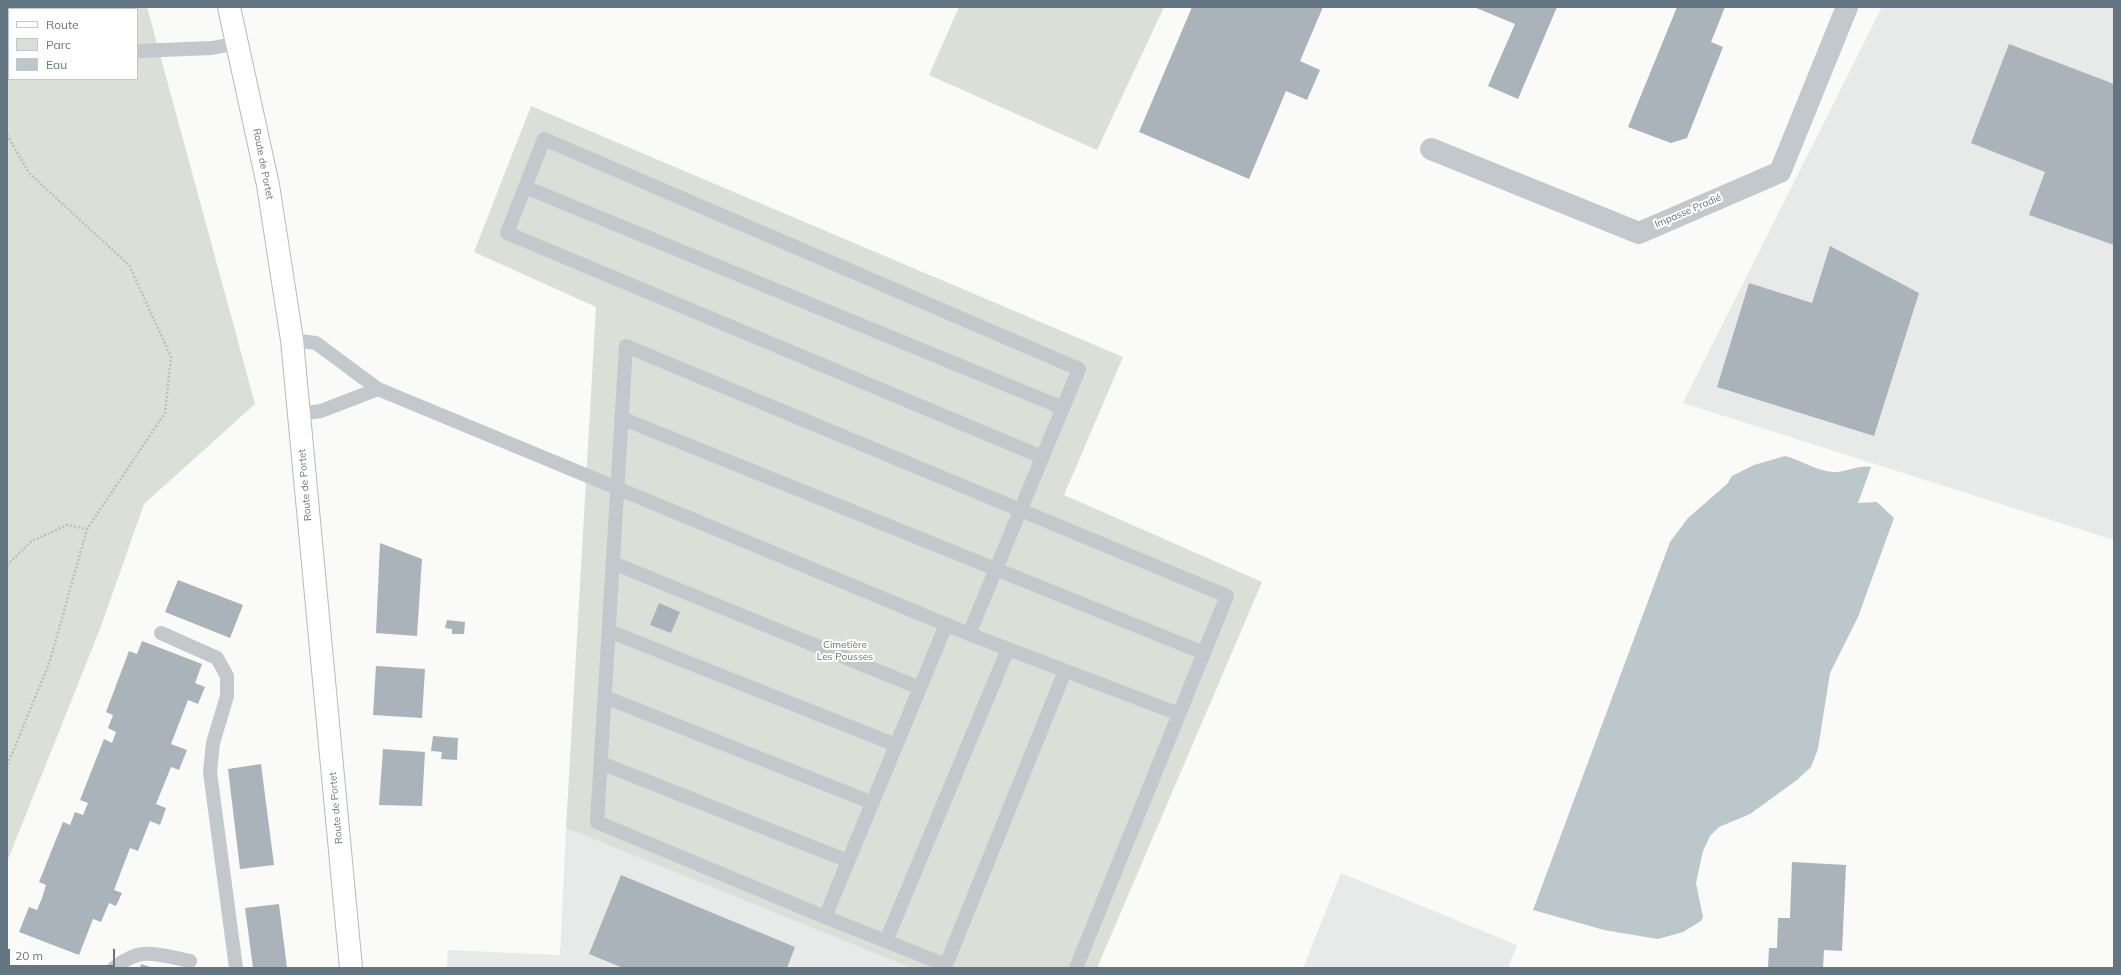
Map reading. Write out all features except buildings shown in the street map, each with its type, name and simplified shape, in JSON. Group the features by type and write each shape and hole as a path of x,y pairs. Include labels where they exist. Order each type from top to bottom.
{"street":[{"name":"Route de Portet","path":"229,7 268,185 292,340 351,968"},
{"name":"Impasse Pradié","path":"1431,149 1639,233 1780,172 1847,7"}],"lane":[{"path":"138,51 212,48 238,43"},
{"path":"969,634 1079,369 544,139 507,233 1042,457"},
{"path":"525,187 1063,408"},
{"path":"292,340 316,343 378,389 946,625 1179,714"},
{"path":"1065,671 946,965 825,917 597,822 626,346 1227,596 1076,968"},
{"path":"299,414 321,411 378,389"},
{"path":"622,418 1204,653"},
{"path":"613,563 920,688"},
{"path":"825,917 946,625"},
{"path":"609,631 896,745"},
{"path":"161,633 217,658 226,676 227,696 213,743 210,772 236,968"},
{"path":"886,941 1008,649"},
{"path":"605,697 872,803"},
{"path":"601,763 848,861"},
{"path":"114,968 125,960 143,953 190,961"}],"path":[{"path":"7,135 29,173 129,265 170,357 165,413 87,529 50,661 7,766"},
{"path":"7,565 32,541 67,525 87,529"}],"shaded area":[{"path":"1882,7 2114,7 2114,540 1683,403"},
{"path":"566,828 911,968 447,968 448,950 560,955"},
{"path":"1341,873 1517,945 1508,968 1303,968"}],"green space":[{"path":"7,7 147,7 255,404 144,504 100,629 7,862"},
{"path":"959,7 1164,7 1097,150 929,75"},
{"name":"Cimetière Les Pousses","path":"531,106 1123,357 1064,495 1262,582 1097,968 911,968 566,828 596,307 474,252"}],"water":[{"path":"1785,456 1830,472 1871,467 1858,503 1877,502 1894,518 1858,617 1830,673 1818,749 1811,767 1797,780 1750,814 1719,827 1710,836 1703,851 1696,883 1703,917 1701,921 1683,932 1658,939 1604,930 1533,910 1670,542 1688,518 1727,484 1732,476 1754,465"}]}
